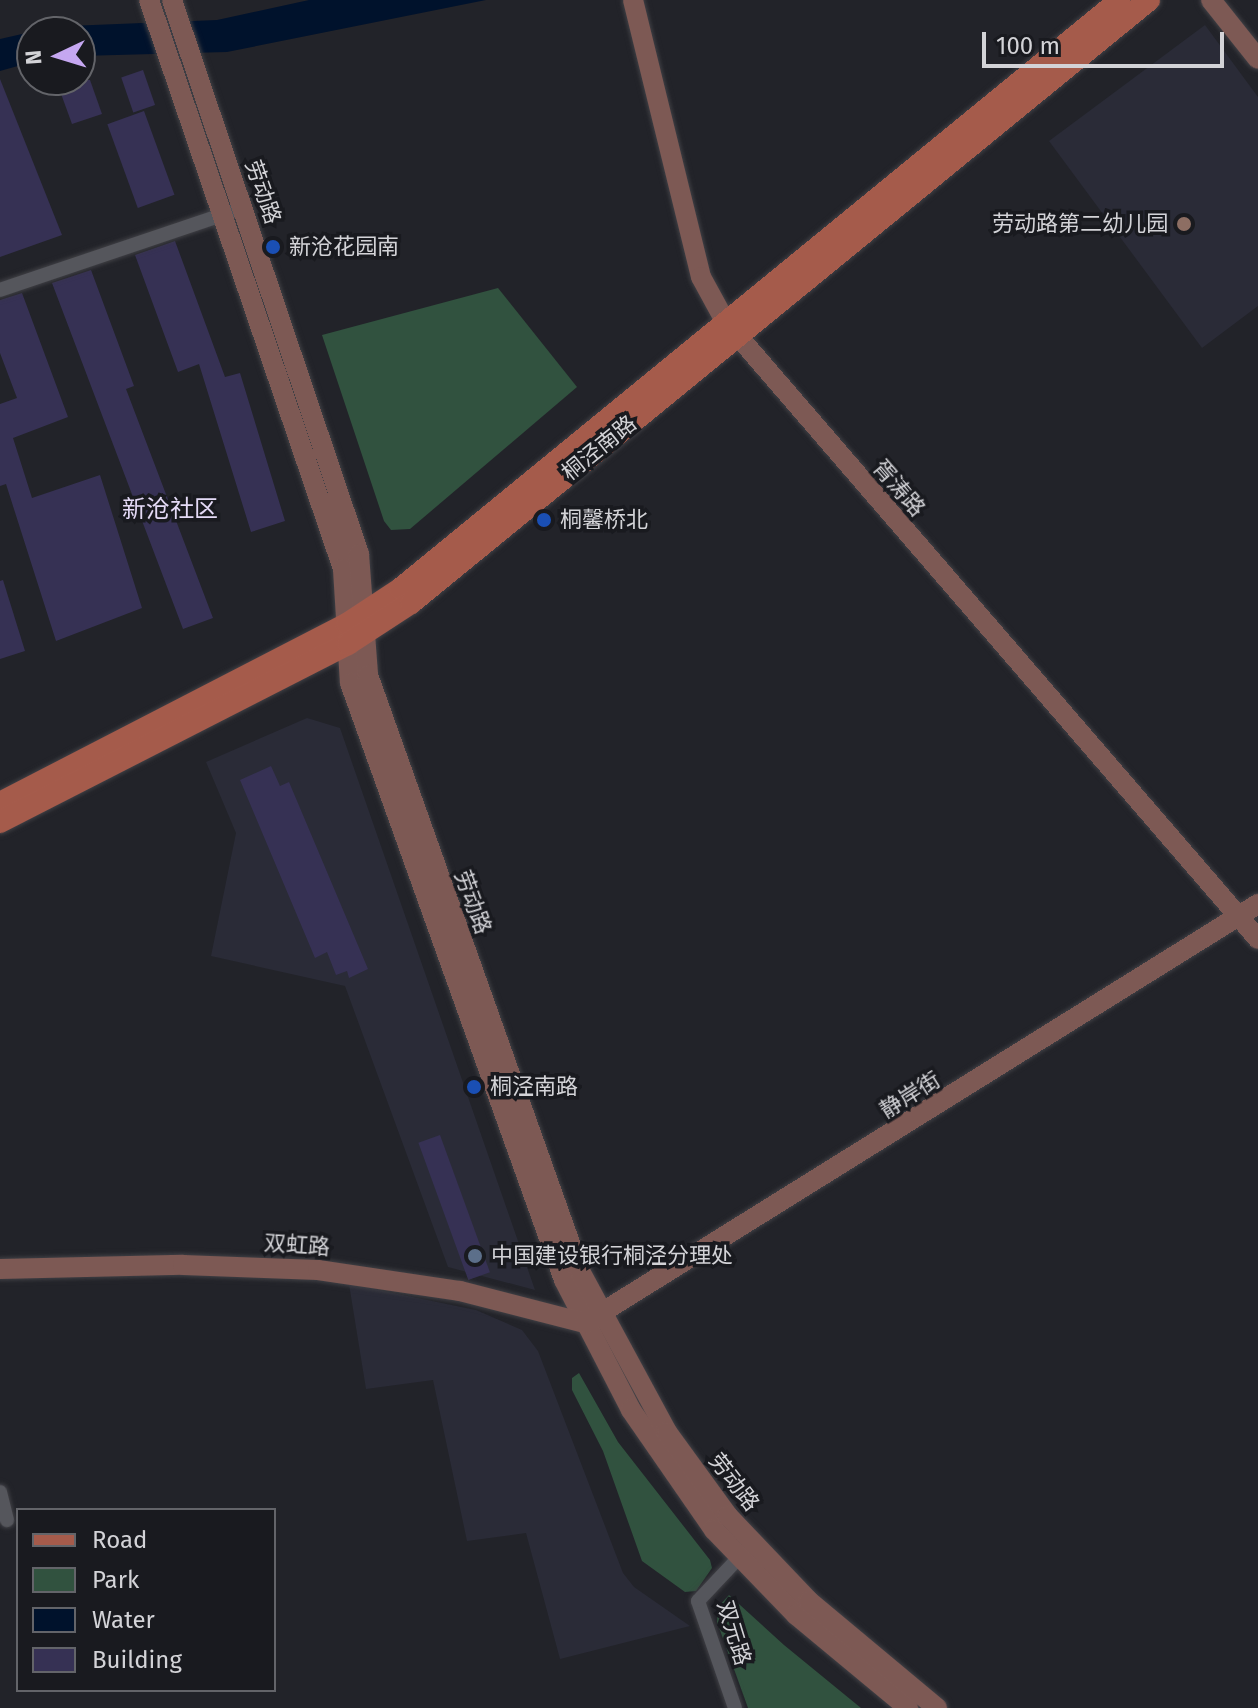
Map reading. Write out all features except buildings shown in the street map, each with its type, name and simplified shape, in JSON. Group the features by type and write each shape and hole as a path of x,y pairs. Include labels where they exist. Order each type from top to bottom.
{"main road":[{"name":"桐泾南路","path":"0,803 411,603 1120,0"},
{"name":"桐泾南路","path":"731,328 1149,0"},
{"name":"桐泾南路","path":"0,822 355,629"}],"street":[{"name":"胥涛路","path":"633,0 701,277 731,328 1258,939"},
{"path":"1211,0 1258,59"},
{"name":"劳动路","path":"175,9 234,211"},
{"name":"劳动路","path":"152,10 166,55 234,211 359,554 350,683 551,1247 594,1319 670,1472 746,1550 818,1635 908,1708"},
{"path":"0,290 234,211"},
{"name":"静岸街","path":"594,1319 1258,904"},
{"name":"双虹路","path":"0,1269 183,1265 318,1270 460,1291 594,1319"},
{"path":"0,1492 7,1520"},
{"name":"劳动路","path":"746,1550 937,1708"},
{"name":"双元路","path":"735,1708 698,1601 746,1550"}],"shaded area":[{"name":"劳动路第二幼儿园","path":"1205,25 1258,97 1258,306 1202,348 1049,141"},
{"path":"307,718 340,728 535,1290 448,1267 345,986 211,956 236,833 206,762"},
{"path":"349,1284 476,1310 522,1330 538,1351 623,1573 634,1587 690,1626 560,1659 526,1533 467,1541 433,1380 366,1389"}],"green space":[{"path":"498,288 577,387 410,529 391,530 384,521 322,335"},
{"path":"579,1373 618,1442 710,1560 712,1568 696,1591 685,1592 642,1561 603,1451 572,1390 572,1378"},
{"path":"729,1595 861,1708 748,1708 717,1622 718,1607"}],"water":[{"path":"309,0 486,0 227,52 96,56 96,25 217,20"},
{"path":"16,35 16,66 0,71 0,39"}],"place":[{"name":"劳动路第二幼儿园","path":"1184,224"},
{"name":"新沧花园南","path":"273,247"},
{"name":"桐馨桥北","path":"544,520"},
{"name":"桐泾南路","path":"474,1087"},
{"name":"中国建设银行桐泾分理处","path":"475,1256"}],"district":[{"name":"新沧社区","path":"170,510"}]}
